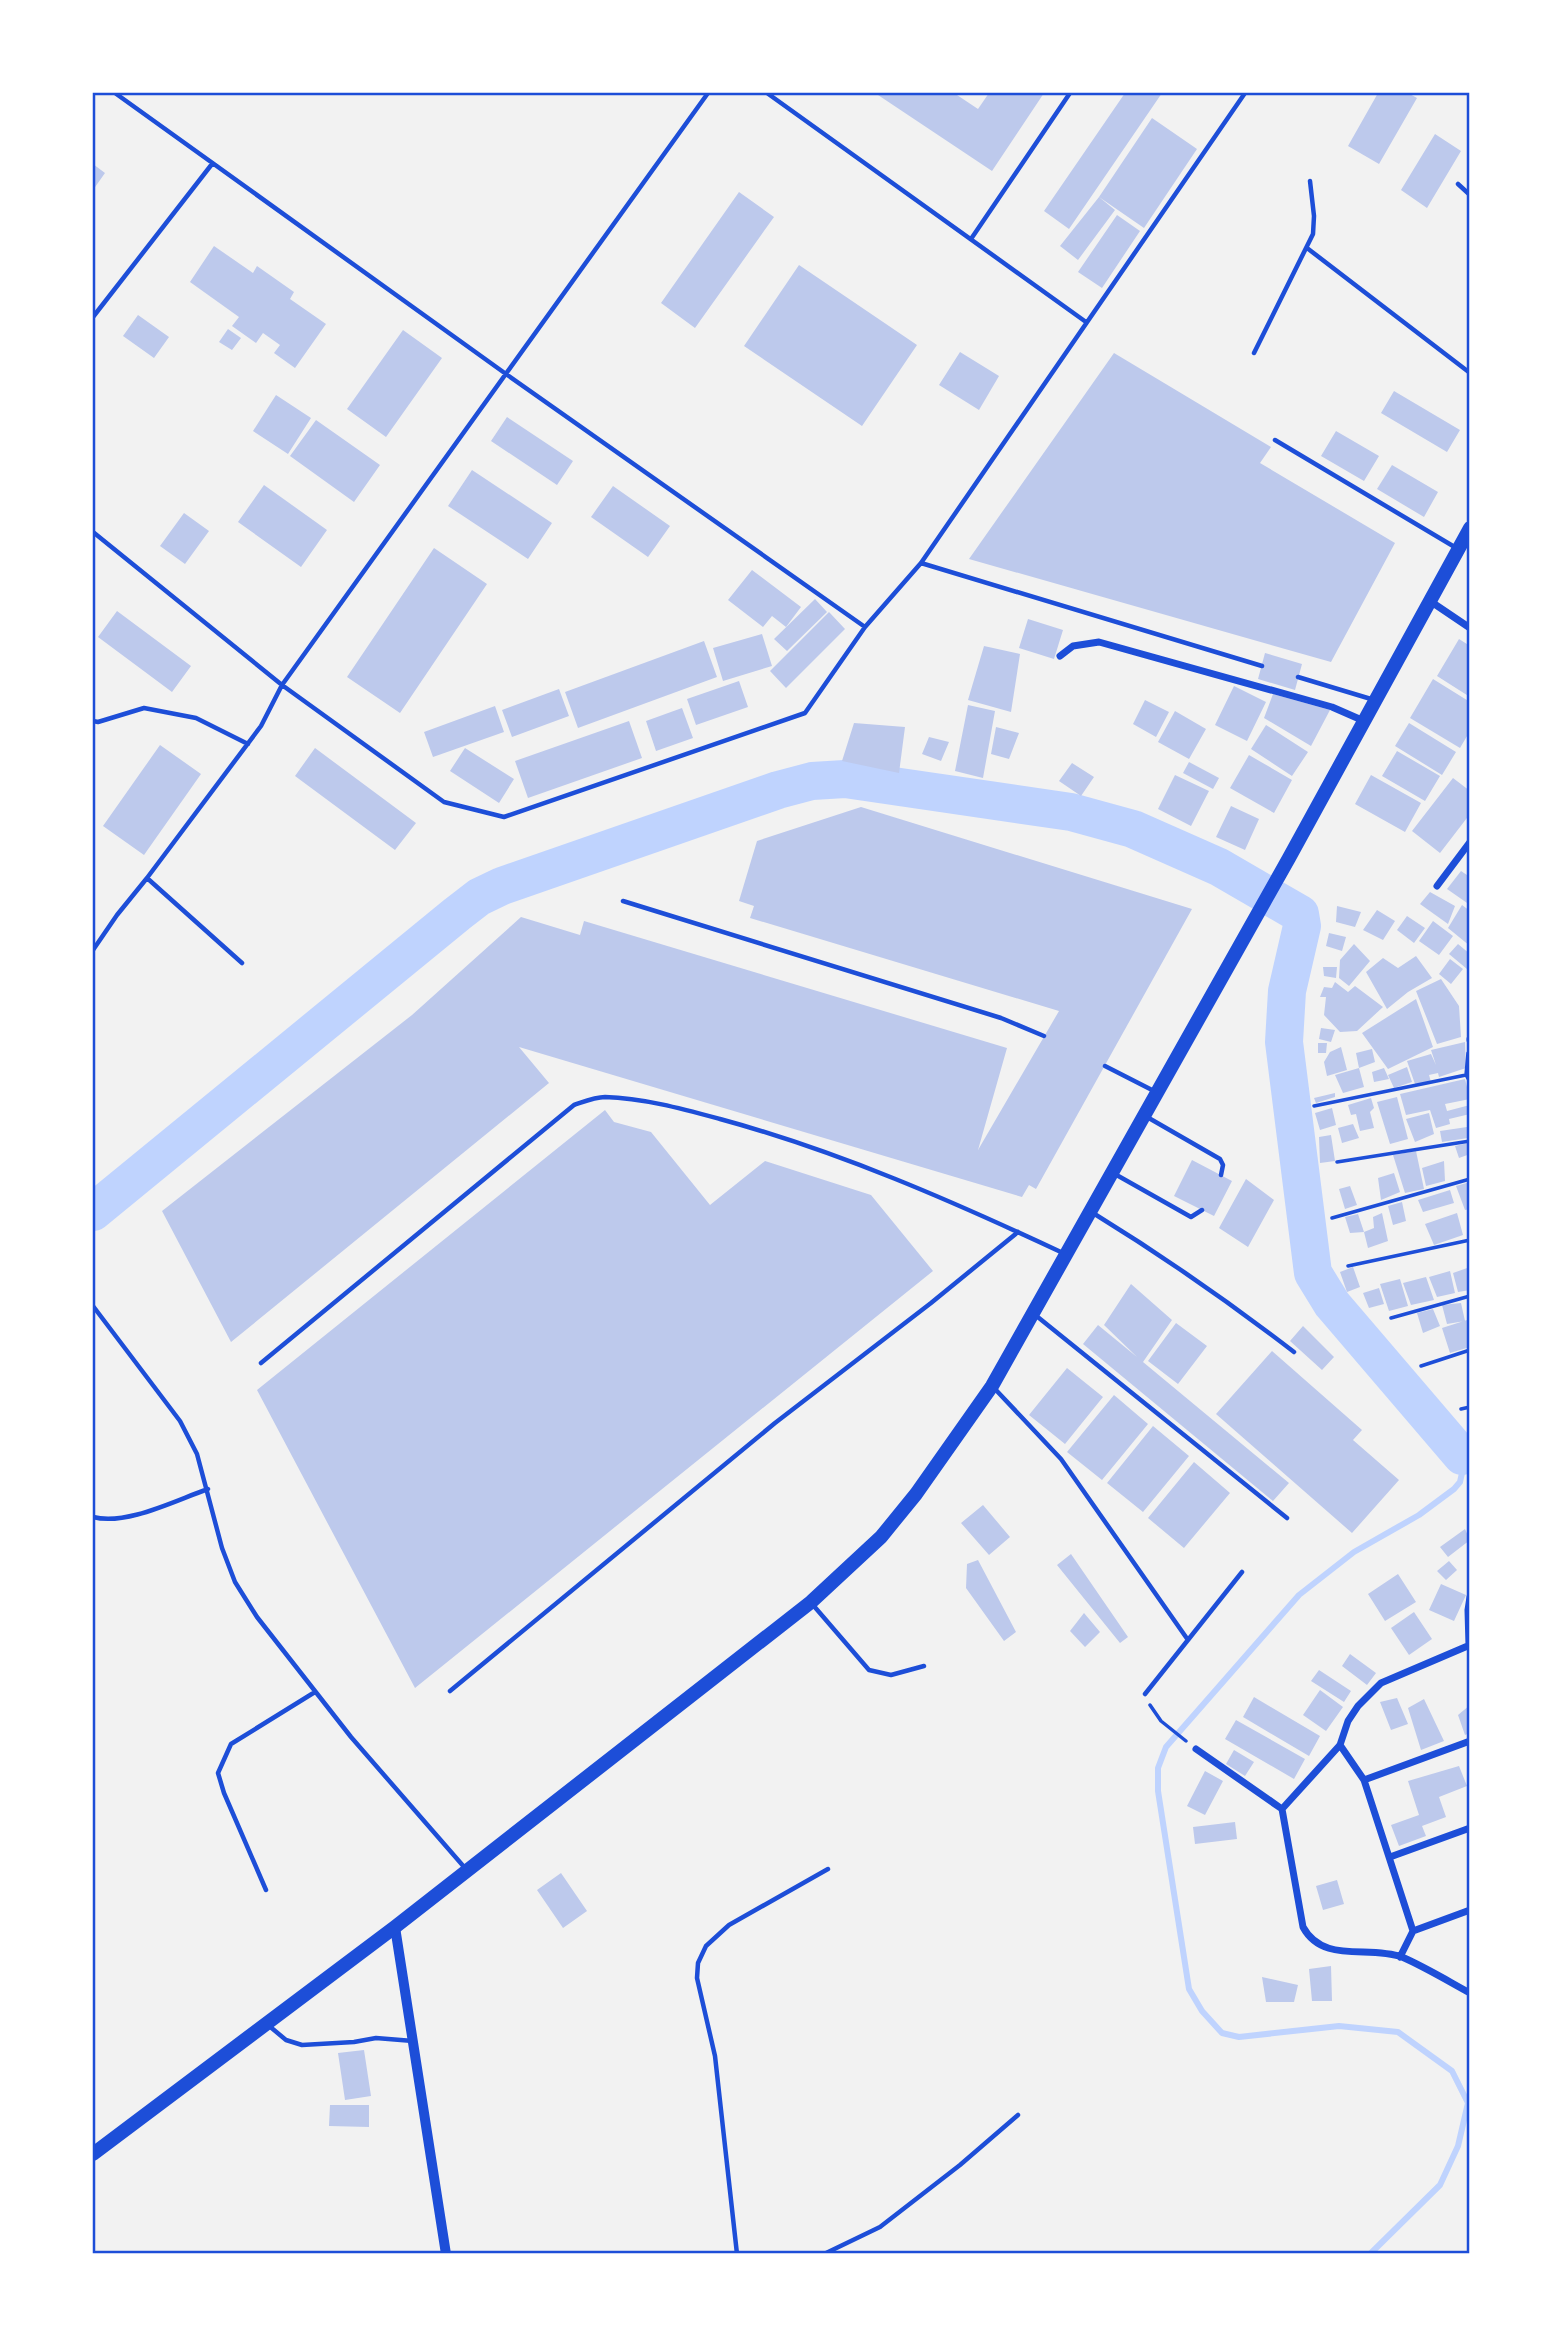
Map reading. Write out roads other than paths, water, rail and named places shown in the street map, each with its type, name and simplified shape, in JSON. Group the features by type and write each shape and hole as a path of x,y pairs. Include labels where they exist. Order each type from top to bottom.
{"highway":[{"path":"93,2154 395,1927 811,1602 881,1537 916,1494 992,1386 1254,921 1470,528"}],"street":[{"path":"1430,601 1470,628"},
{"path":"1060,656 1073,646 1099,642 1332,707 1364,721"},
{"path":"1437,886 1470,842"},
{"path":"1282,1809 1340,1745 1348,1721 1357,1706 1381,1683 1469,1645 1470,1597"},
{"path":"1364,1780 1470,1741"},
{"path":"1340,1745 1364,1780 1413,1931"},
{"path":"1196,1749 1282,1809 1303,1927 1308,1937 1317,1945 1329,1949 1400,1956 1470,1993"},
{"path":"1390,1857 1470,1828"},
{"path":"1400,1956 1413,1931 1470,1910"},
{"path":"395,1927 446,2254"}],"lane":[{"path":"115,93 506,374 865,626"},
{"path":"93,950 261,726 282,685 708,93"},
{"path":"767,93 1086,322"},
{"path":"971,239 1070,93"},
{"path":"93,532 282,685 444,802 504,817 804,713 865,626 920,563 1245,93"},
{"path":"93,317 212,164"},
{"path":"1254,353 1313,234 1310,181"},
{"path":"1458,184 1470,195"},
{"path":"1307,248 1470,373"},
{"path":"1275,440 1459,549"},
{"path":"920,563 1262,666"},
{"path":"1298,677 1376,700"},
{"path":"93,721 98,722 144,708 196,718 248,744"},
{"path":"147,878 242,963"},
{"path":"623,901 1001,1018 1044,1036"},
{"path":"1105,1066 1157,1092"},
{"path":"261,1363 574,1105 602,1097 688,1110 838,1156 1066,1254"},
{"path":"1144,1115 1220,1159 1223,1165 1221,1175"},
{"path":"1112,1173 1191,1217 1202,1210"},
{"path":"1090,1211 1169,1259 1294,1352"},
{"path":"450,1691 775,1423 1018,1232"},
{"path":"93,1306 180,1421 197,1454 222,1548 235,1582 257,1617 315,1692 467,1871"},
{"path":"1032,1312 1286,1518"},
{"path":"992,1386 1060,1459 1188,1640"},
{"path":"93,1517 131,1517 208,1489"},
{"path":"1145,1694 1242,1573"},
{"path":"811,1602 869,1670 891,1675 924,1666"},
{"path":"266,1890 218,1773 232,1744 315,1692"},
{"path":"737,2254 715,2056 697,1978 698,1963 706,1946 729,1926 828,1869"},
{"path":"267,2024 286,2040 302,2045 376,2038 414,2041"},
{"path":"824,2254 880,2227 960,2165 1018,2115"}],"waterway":[{"path":"93,1212 457,914 479,897 502,886 778,790 812,781 845,779 1071,812 1133,829 1219,867 1300,914 1302,926 1287,991 1284,1042 1313,1273 1332,1304 1462,1456"},
{"path":"1370,2254 1440,2185 1458,2146 1468,2103 1452,2071 1398,2032 1339,2026 1239,2037 1222,2033 1202,2011 1189,1989 1158,1791 1158,1768 1166,1747 1299,1595 1354,1552 1419,1515 1454,1489 1460,1482 1462,1456 1470,1460"}]}
